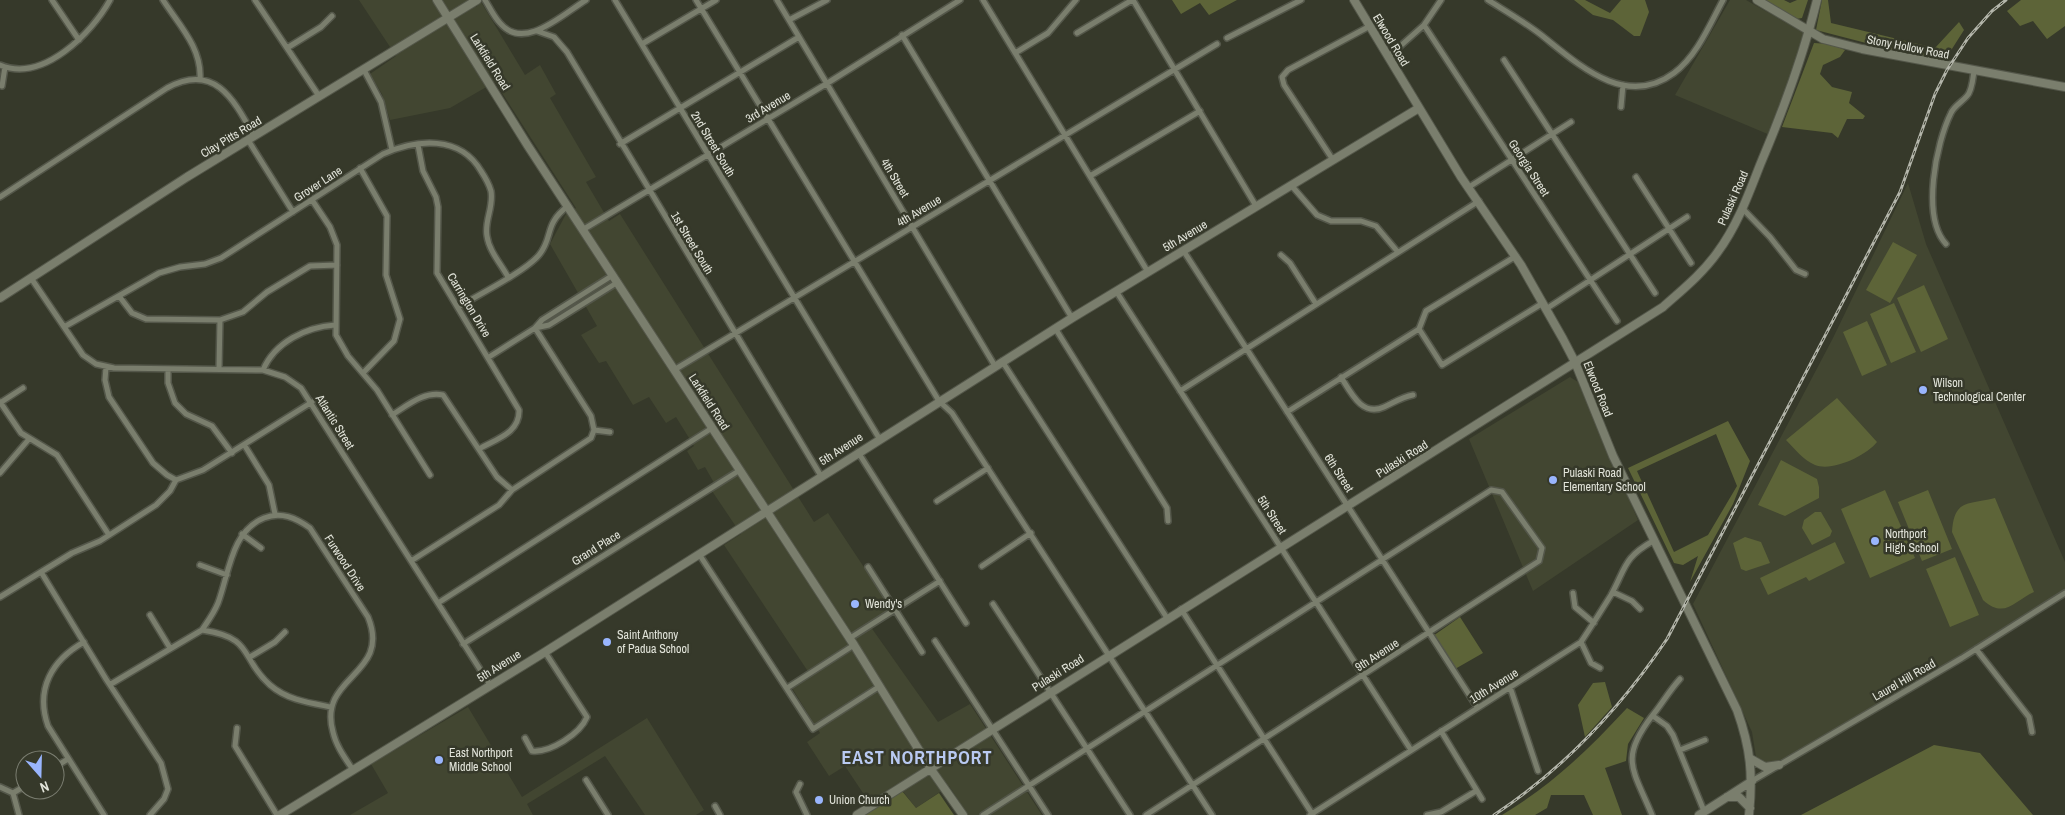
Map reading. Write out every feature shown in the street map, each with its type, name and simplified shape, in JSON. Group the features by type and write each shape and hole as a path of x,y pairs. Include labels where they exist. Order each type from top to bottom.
{"main road":[{"name":"Larkfield Road","path":"437,0 674,370 850,638 930,768 963,815"},
{"name":"Clay Pitts Road","path":"0,298 251,138 477,0"},
{"name":"Elwood Road","path":"1354,0 1419,108 1516,256 1575,362 1613,456 1653,542 1737,710 1746,735 1751,759 1752,781 1749,811"},
{"name":"Stony Hollow Road","path":"1757,0 1823,39 1862,50 2065,87"},
{"name":"Pulaski Road","path":"857,815 1109,654 1644,320 1682,291 1716,254 1743,209 1782,111 1809,31 1817,0"},
{"name":"5th Avenue","path":"278,815 545,652 879,438 1072,318 1419,108"},
{"path":"1751,759 1765,767 1779,765"},
{"path":"1702,813 1752,781"},
{"path":"1727,797 1739,797 1745,800 1749,811"}],"street":[{"path":"52,0 79,40"},
{"path":"2,86 3,66 23,68 42,64 79,40 102,16 110,0"},
{"path":"163,0 195,48 201,68 200,79"},
{"path":"255,0 319,96"},
{"path":"485,0 505,28 518,34 537,31 586,0"},
{"name":"2nd Street South","path":"616,0 879,438"},
{"path":"696,0 853,262 939,401 952,413 1212,815"},
{"path":"642,44 716,0"},
{"name":"4th Street","path":"777,0 913,227 999,364 1167,618"},
{"path":"789,20 827,0"},
{"name":"3rd Avenue","path":"584,229 826,84 960,0"},
{"path":"983,0 1148,272"},
{"path":"1015,53 1048,33 1076,0"},
{"path":"1077,33 1132,0 1256,206"},
{"path":"1227,38 1302,0"},
{"path":"1388,57 1424,25 1441,0"},
{"path":"1488,0 1526,24 1597,77 1623,86 1654,82 1674,73 1694,51 1723,0"},
{"path":"287,48 321,27 332,16"},
{"name":"Georgia Street","path":"1424,25 1617,321"},
{"path":"1333,160 1284,85 1282,77 1288,70 1370,26"},
{"name":"1st Street South","path":"537,31 554,37 561,44 821,476"},
{"path":"902,35 1072,318"},
{"path":"620,144 799,37"},
{"name":"4th Avenue","path":"674,370 1217,44"},
{"path":"1504,60 1655,293"},
{"path":"364,70 381,102 392,150"},
{"path":"1946,244 1939,236 1932,202 1934,171 1951,111 1969,95 1974,70"},
{"path":"0,197 167,88 183,80 200,79 224,90 236,105 251,138 293,212"},
{"path":"1621,107 1623,86"},
{"path":"1090,176 1200,111"},
{"path":"1469,187 1571,122"},
{"name":"Grover Lane","path":"64,327 158,273 180,267 213,262 221,258 360,168 392,150 443,142 462,149 477,164 491,190 491,209 486,235 508,277"},
{"name":"Carrington Drive","path":"418,145 423,171 436,197 438,207 438,273 516,403 519,417 511,431 479,448"},
{"path":"360,168 387,216 386,275 400,320 394,341 364,372"},
{"path":"1636,177 1691,263"},
{"path":"1291,185 1316,215 1331,221 1360,221 1376,226 1397,252"},
{"path":"312,200 334,235 337,245 336,335 344,350 364,372 430,475"},
{"path":"1180,391 1479,201"},
{"path":"458,307 534,260 541,253 554,218 568,206"},
{"path":"1743,209 1770,237 1796,270 1805,274"},
{"path":"1419,329 1442,365 1590,280 1687,217"},
{"name":"6th Street","path":"1183,250 1477,707"},
{"path":"1280,255 1290,263 1316,304"},
{"path":"1287,412 1419,329 1426,311 1516,256"},
{"path":"119,296 132,313 146,319 220,320 243,312 267,292 310,266 338,265"},
{"path":"489,358 535,328 542,320 613,275"},
{"name":"Atlantic Street","path":"31,278 83,355 96,364 106,367 264,370 292,381 301,388 312,402 490,685"},
{"path":"535,328 549,325 618,282"},
{"name":"5th Street","path":"1116,291 1411,750"},
{"path":"585,292 590,299"},
{"path":"219,369 220,320"},
{"path":"264,370 272,355 299,335 315,328 335,325"},
{"path":"411,561 500,505 512,490 586,444 594,430 591,416 535,328"},
{"path":"1056,328 1167,508 1168,521"},
{"path":"106,367 105,380 109,397 153,463 159,470 176,480"},
{"path":"168,369 168,383 175,403 186,414 212,426 232,453"},
{"path":"1341,377 1355,399 1365,408 1379,409 1400,398 1413,395"},
{"path":"23,388 0,403 14,426 29,440 49,449 57,455 110,535"},
{"path":"392,415 429,394 443,395 497,478 512,490"},
{"path":"0,597 72,553 110,535 164,499 176,480 198,473 245,446 312,402"},
{"path":"438,603 712,428"},
{"path":"594,430 610,432"},
{"path":"0,474 29,440"},
{"path":"111,684 202,630 218,602 242,534 257,520 275,514 268,484 245,446"},
{"path":"858,452 966,623"},
{"path":"936,501 988,468"},
{"name":"Grand Place","path":"464,644 740,470"},
{"name":"9th Avenue","path":"1146,815 1530,568 1539,561 1542,548 1502,492 1491,490 1382,559"},
{"name":"Furwood Drive","path":"275,514 300,521 310,528 368,617 373,631 372,650 369,657 363,666 339,689 331,707"},
{"path":"982,566 1031,533"},
{"path":"242,534 261,548"},
{"name":"10th Avenue","path":"1312,815 1477,707 1581,642 1613,592 1619,574 1629,558 1639,549 1653,542"},
{"path":"699,554 813,729 880,686"},
{"path":"983,815 1382,559"},
{"path":"200,565 227,575"},
{"path":"868,567 922,652"},
{"path":"41,572 162,763 168,789 164,799 150,815"},
{"path":"850,638 940,581"},
{"path":"1613,592 1632,601 1640,609"},
{"path":"1573,593 1575,607 1594,623"},
{"name":"Laurel Hill Road","path":"1752,781 1976,649 2065,593"},
{"path":"993,604 1130,815"},
{"path":"1181,610 1312,815"},
{"path":"150,615 170,648"},
{"path":"202,630 229,636 244,647 261,676 276,690 300,701 331,707 332,731 335,741 353,770"},
{"path":"250,657 275,642 285,632"},
{"path":"935,641 1048,815"},
{"path":"84,642 64,655 55,664 50,674 44,698 44,715 48,726 104,815"},
{"path":"1581,642 1591,663 1600,668"},
{"path":"787,688 854,645"},
{"path":"1976,649 2029,717 2032,732"},
{"path":"525,738 532,751 542,752 578,729 590,716 545,652"},
{"path":"1652,815 1635,774 1631,756 1635,740 1680,679"},
{"path":"1510,687 1538,771"},
{"path":"1653,716 1667,726 1680,750 1702,813"},
{"path":"237,728 235,746 278,815"},
{"path":"1441,731 1482,799"},
{"path":"1680,750 1704,740"},
{"path":"586,780 608,815"},
{"path":"800,784 796,792 807,815"},
{"path":"0,787 13,793 18,815"},
{"path":"1427,815 1441,812 1476,791"},
{"path":"715,806 720,815"}],"shaded area":[{"path":"359,0 472,0 476,7 481,2 525,75 540,65 556,94 550,98 596,177 586,182 609,221 620,214 814,522 828,513 891,608 868,623 938,722 970,704 1042,815 968,815 949,786 916,808 897,784 869,802 845,766 829,776 807,742 820,733 792,688 811,676 724,545 741,534 712,491 717,488 705,467 698,470 687,451 694,446 676,417 666,423 649,397 633,405 606,361 599,363 581,335 597,326 550,244 566,214 576,208 495,82 450,108 390,120 382,94 370,74 396,56"},
{"path":"1730,0 1746,0 1804,33 1770,135 1675,95"},
{"name":"Northport High School","path":"1908,183 1926,244 2065,562 2065,592 1957,659 1779,763 1764,766 1757,763 1752,732 1693,604 1833,338"},
{"name":"Pulaski Road Elementary School","path":"1570,377 1578,382 1638,520 1533,591 1469,439"},
{"name":"East Northport Middle School","path":"468,707 522,797 647,718 704,810 696,815 645,815 605,756 527,804 533,815 350,815 388,793 371,764"}],"green space":[{"path":"1172,0 1237,0 1209,15 1200,3 1181,14"},
{"path":"1574,0 1585,0 1610,13 1621,0 1645,0 1649,12 1640,36 1634,36 1613,20 1593,15"},
{"path":"1764,0 1784,0 1790,3 1797,0 1808,0 1802,18 1796,19"},
{"path":"1822,0 1828,0 1831,23 1935,48 1959,22 1964,30 1943,63 1816,30"},
{"path":"2021,0 2065,0 2065,26 2047,39 2033,21 2020,26 2007,11"},
{"path":"1814,43 1830,44 1845,50 1840,57 1823,65 1820,74 1832,87 1852,92 1849,103 1865,116 1863,119 1847,119 1838,138 1832,133 1782,127"},
{"path":"1893,242 1917,255 1890,303 1866,290"},
{"path":"1924,285 1948,339 1921,352 1897,298"},
{"path":"1894,303 1916,352 1891,363 1870,314"},
{"path":"1867,321 1887,365 1862,376 1843,332"},
{"path":"1837,398 1877,442 1858,457 1840,464 1822,467 1811,463 1803,457 1786,440"},
{"path":"1728,421 1750,461 1733,504 1690,582 1698,556 1683,565 1674,563 1628,468","holes":["1716,434 1737,486 1708,535 1674,552 1637,471"]},
{"path":"1781,460 1817,479 1819,487 1819,498 1785,516 1758,505"},
{"path":"1885,490 1915,558 1870,578 1841,509"},
{"path":"1928,490 1952,549 1922,561 1898,502"},
{"path":"1995,498 2034,592 2004,608 1991,606 1983,600 1952,532 1953,521 1960,508 1970,503"},
{"path":"1815,512 1821,512 1832,531 1830,536 1812,545 1802,528 1804,520"},
{"path":"1745,537 1761,542 1770,563 1746,571 1741,569 1733,543"},
{"path":"1835,542 1845,563 1809,581 1806,577 1768,595 1760,578"},
{"path":"1955,557 1979,615 1950,627 1926,569"},
{"path":"1460,617 1483,653 1455,669 1433,636"},
{"path":"1605,682 1612,707 1585,737 1578,705 1593,683"},
{"path":"1627,708 1644,718 1628,744 1626,761 1605,768 1622,815 1593,815 1584,795 1551,795 1547,808 1535,815 1502,815 1569,766"},
{"path":"1934,745 1980,753 2033,815 1801,815"},
{"path":"902,791 916,808 939,793 954,815 862,815"}],"railway":[{"path":"1494,815 1544,778 1590,736 1630,689 1667,639 1900,192 1935,94 1947,70 1968,38 1992,11 2006,0"}],"place":[{"name":"Wilson Technological Center","path":"1923,390"},
{"name":"Pulaski Road Elementary School","path":"1553,480"},
{"name":"Northport High School","path":"1875,541"},
{"name":"Wendy's","path":"855,604"},
{"name":"Saint Anthony of Padua School","path":"607,642"},
{"name":"East Northport Middle School","path":"439,760"},
{"name":"Union Church","path":"819,800"}],"district":[{"name":"EAST NORTHPORT","path":"917,757"}]}
